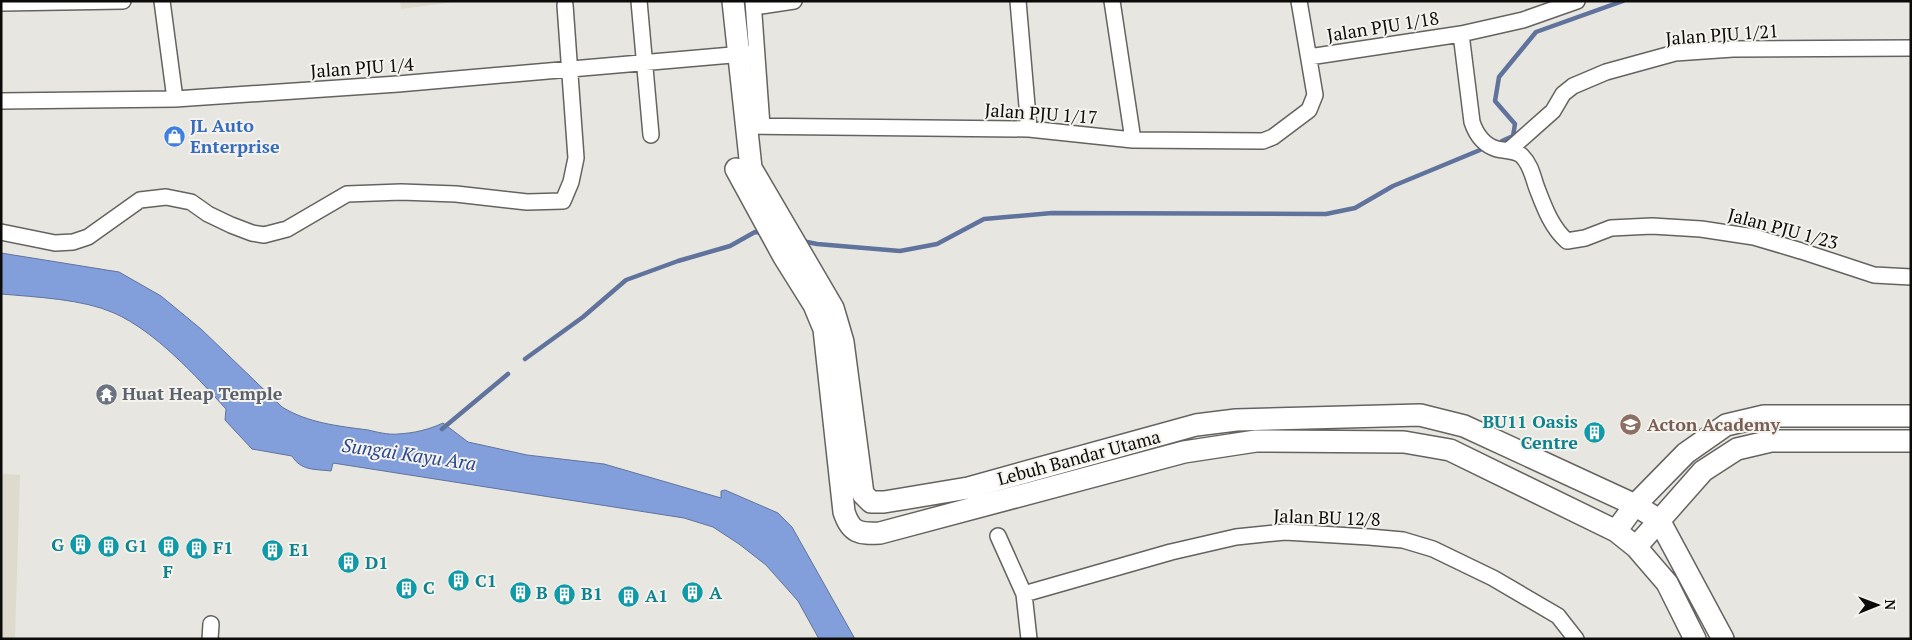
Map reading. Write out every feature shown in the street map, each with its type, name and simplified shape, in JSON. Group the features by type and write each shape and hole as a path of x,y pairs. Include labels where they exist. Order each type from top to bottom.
{"main road":[{"name":"Lebuh Bandar Utama","path":"720,1 740,54 736,170 788,229 834,308 843,342 839,383 844,512 852,529 867,534 880,533 972,497 1196,426 1236,420 1420,415 1464,426 1635,505 1659,520 1723,639"},
{"name":"Lebuh Bandar Utama","path":"733,1 740,54 754,126 751,168 767,228 814,305 824,329 839,383 863,494 871,502 972,497 1184,452 1256,441 1404,442 1450,450 1616,530 1636,547 1667,584 1695,639"},
{"path":"1616,530 1635,505 1686,453 1726,425 1764,416 1911,416"},
{"path":"1636,547 1703,471 1737,449 1771,441 1911,441"}],"street":[{"path":"1,3 122,1"},
{"path":"162,1 175,99"},
{"path":"639,1 651,135"},
{"path":"740,54 753,4 794,1"},
{"path":"1018,1 1029,129"},
{"path":"1112,1 1133,140"},
{"path":"1300,1 1309,57"},
{"name":"Jalan PJU 1/18","path":"1309,57 1461,34 1523,20 1577,1"},
{"path":"1,232 55,243 73,242 88,237 140,200 166,197 191,202 231,225 252,234 264,235 287,229 347,194 456,194 527,202 563,201 571,182 576,158 565,5"},
{"name":"Jalan PJU 1/23","path":"1461,34 1472,122 1476,134 1496,149 1509,150 1521,154 1529,164 1538,191 1553,225 1566,241 1585,238 1611,228 1652,226 1702,229 1754,237 1874,275 1911,277"},
{"name":"Jalan PJU 1/21","path":"1509,150 1553,111 1563,94 1573,86 1606,72 1675,53 1733,50 1911,48"},
{"name":"Jalan PJU 1/4","path":"1,101 175,99 389,85 740,54"},
{"name":"Jalan PJU 1/17","path":"754,126 1029,129 1133,140 1263,141 1273,137 1309,110 1315,95 1309,57"},
{"name":"Jalan BU 12/8","path":"1024,594 1171,552 1236,537 1285,532 1369,537 1403,540 1432,550 1493,578 1558,616 1576,639"},
{"path":"998,536 1024,594 1029,639"}],"shaded area":[{"path":"400,1 462,1 401,9"},
{"path":"1,474 20,475 15,639 1,639"}],"water":[{"name":"Sungai Kayu Ara","path":"1,253 119,272 161,296 201,329 282,407 302,417 334,425 390,434 415,432 443,423 468,442 527,455 604,464 721,498 721,491 725,490 778,513 792,527 855,639 819,639 798,601 766,565 713,527 684,518 333,463 331,471 314,469 304,467 292,456 252,449 225,420 226,409 202,383 160,343 129,321 102,308 88,305 59,299 1,294"}],"waterway":[{"path":"1502,141 1513,136 1515,124 1495,101 1499,77 1536,32 1623,1"},
{"path":"802,241 900,251 937,244 984,219 1052,213 1326,214 1355,208 1393,186 1480,150"},
{"path":"525,359 583,317 626,280 678,261 730,246 755,232 763,233"},
{"path":"442,429 508,374"}],"place":[{"name":"JL Auto Enterprise","path":"174,136"},
{"name":"Huat Heap Temple","path":"106,394"},
{"name":"Acton Academy","path":"1631,425"},
{"name":"BU11 Oasis Centre","path":"1594,432"},
{"name":"G","path":"80,545"},
{"name":"G1","path":"109,546"},
{"name":"F","path":"168,547"},
{"name":"F1","path":"197,548"},
{"name":"E1","path":"273,550"},
{"name":"D1","path":"349,563"},
{"name":"C1","path":"459,581"},
{"name":"C","path":"407,588"},
{"name":"B","path":"520,593"},
{"name":"A","path":"693,593"},
{"name":"B1","path":"565,594"},
{"name":"A1","path":"629,596"}]}
